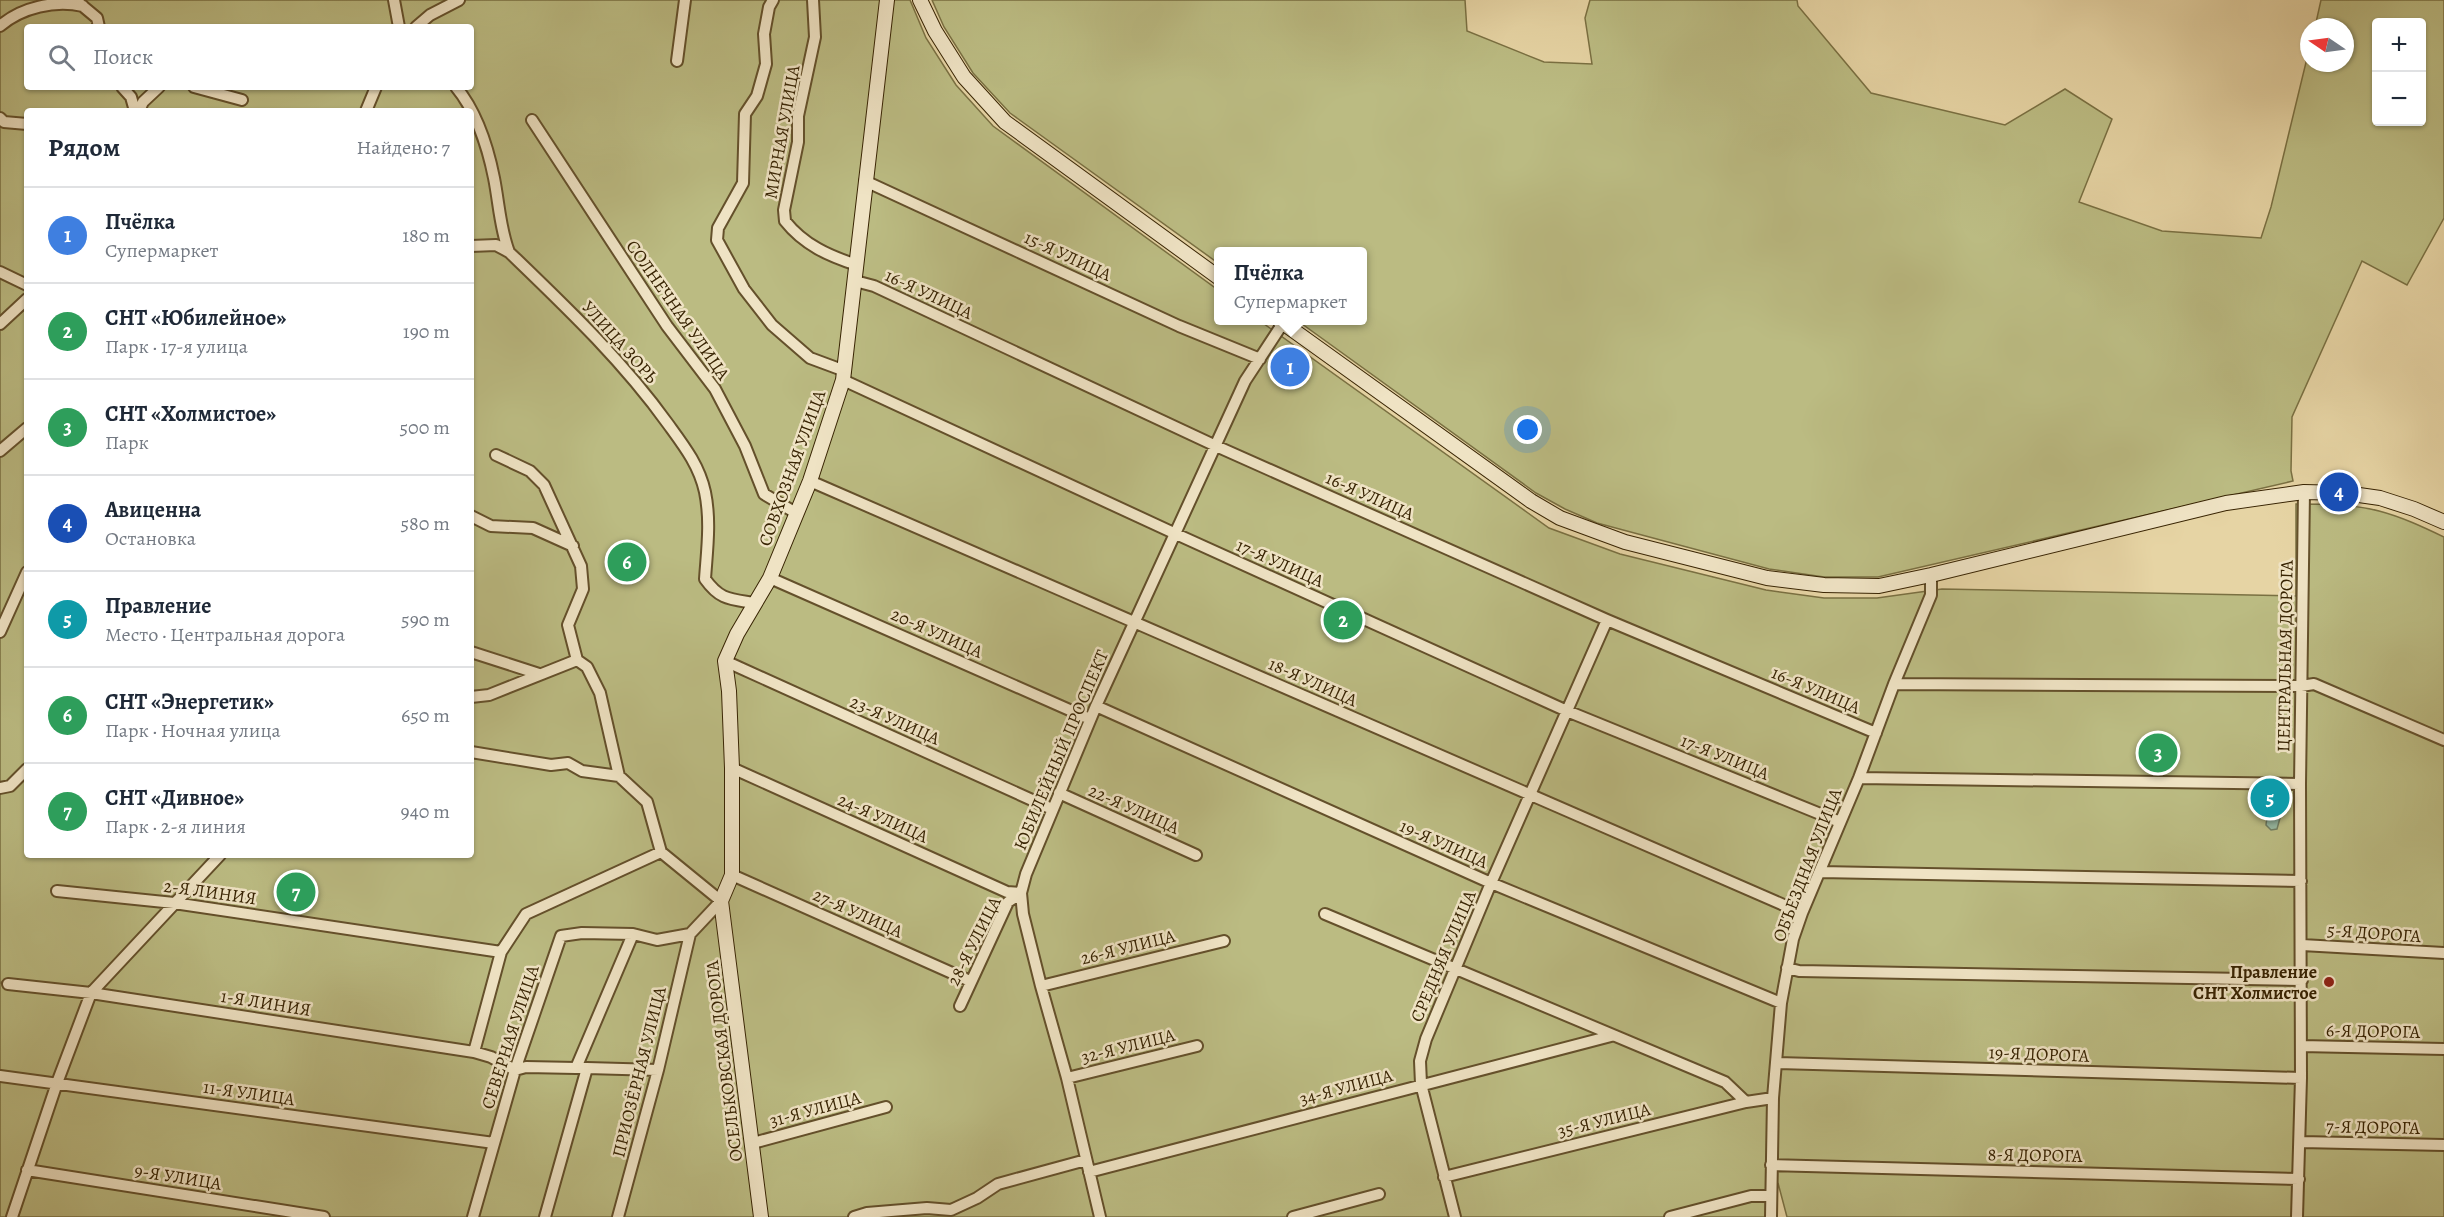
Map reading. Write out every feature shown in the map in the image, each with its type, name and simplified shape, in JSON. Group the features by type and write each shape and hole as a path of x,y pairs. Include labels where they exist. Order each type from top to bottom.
{"main road":[{"name":"СОВХОЗНАЯ УЛИЦА","path":"725,661 754,603 770,578 810,481 844,375 887,0"},
{"path":"920,0 935,31 964,77 1005,122 1214,274"},
{"path":"1285,325 1531,501 1560,518 1594,532 1767,578 1824,585 1879,586 1931,576 2226,503 2304,492 2345,493 2380,498 2444,522"},
{"path":"722,901 732,875 732,768 729,691 725,661"},
{"name":"ОСЕЛЬКОВСКАЯ ДОРОГА","path":"722,901 761,1217"}],"street":[{"path":"394,0 398,24"},
{"path":"420,24 430,15 459,0"},
{"path":"677,61 685,0"},
{"name":"17-Я УЛИЦА","path":"773,0 769,6 764,34 765,64 756,96 746,114 743,183 718,228 717,240 744,289 772,325 810,358 1176,534 1567,711 1840,822"},
{"name":"МИРНАЯ УЛИЦА","path":"813,0 815,37 798,116 798,142 784,210 785,221 813,246 828,255 857,265"},
{"path":"0,26 11,17 33,8 68,3 79,3 97,18 98,24"},
{"path":"124,90 136,108"},
{"path":"139,108 156,90"},
{"path":"205,90 243,100"},
{"path":"367,108 375,90"},
{"path":"458,90 469,108"},
{"path":"474,115 494,175 504,240 509,252"},
{"path":"0,118 4,122 24,124"},
{"name":"СОЛНЕЧНАЯ УЛИЦА","path":"532,120 667,327 715,389 745,446 764,495 796,513"},
{"name":"15-Я УЛИЦА","path":"865,181 1179,326 1260,359"},
{"path":"474,246 496,245 509,252"},
{"name":"УЛИЦА ЗОРЬ","path":"509,252 589,328 651,401 694,461 705,491 709,517 705,579 714,592 730,599 754,603"},
{"path":"0,273 24,284"},
{"name":"16-Я УЛИЦА","path":"855,281 874,286 1216,446 1607,620 1876,733"},
{"path":"0,324 24,302"},
{"name":"ЮБИЛЕЙНЫЙ ПРОСПЕКТ","path":"1100,1217 1068,1078 1023,914 1021,893 1026,874 1090,719 1245,381 1279,325"},
{"path":"0,452 24,431"},
{"path":"496,455 530,471 544,485 581,566 584,589 568,625 577,660 587,667 600,693 619,776 647,802 661,852 722,901 690,934 657,940 633,934 582,1068 545,1217"},
{"name":"18-Я УЛИЦА","path":"810,481 1802,913"},
{"name":"ЦЕНТРАЛЬНАЯ ДОРОГА","path":"2297,1217 2301,1142 2300,784 2304,492"},
{"path":"474,518 491,526 533,528 573,546"},
{"name":"ОБЪЕЗДНАЯ УЛИЦА","path":"1771,1217 1773,1098 1781,1003 1787,968 1802,913 1859,778 1894,684 1931,595 1931,576"},
{"name":"20-Я УЛИЦА","path":"770,578 1090,719"},
{"path":"0,632 24,579"},
{"name":"СРЕДНЯЯ УЛИЦА","path":"1455,1217 1421,1084 1420,1061 1454,970 1607,620"},
{"path":"474,653 540,674"},
{"path":"474,697 489,695 577,660"},
{"name":"23-Я УЛИЦА","path":"725,661 1052,809"},
{"path":"1894,684 2301,686 2314,684 2444,740"},
{"name":"19-Я УЛИЦА","path":"1096,706 1491,883 1781,1003"},
{"path":"474,752 551,765 568,763 582,771 619,776"},
{"name":"24-Я УЛИЦА","path":"732,768 1007,892 1021,893"},
{"path":"0,788 10,786 24,772"},
{"path":"1859,778 2300,784"},
{"name":"22-Я УЛИЦА","path":"1059,793 1196,855"},
{"path":"474,1052 501,952 526,914 661,852"},
{"path":"12,1217 57,1083 91,993 217,858"},
{"path":"1820,872 2301,881"},
{"name":"27-Я УЛИЦА","path":"732,875 970,981"},
{"name":"2-Я ЛИНИЯ","path":"57,891 174,903 501,952"},
{"name":"28-Я УЛИЦА","path":"960,1006 1008,902 1021,893"},
{"path":"1325,914 1725,1082 1746,1102"},
{"name":"СЕВЕРНАЯ УЛИЦА","path":"473,1217 515,1070 561,936 582,933 633,934"},
{"name":"ПРИОЗЁРНАЯ УЛИЦА","path":"618,1217 658,1070 690,934"},
{"name":"26-Я УЛИЦА","path":"1041,986 1224,941"},
{"name":"5-Я ДОРОГА","path":"2302,945 2444,953"},
{"path":"1787,968 1799,971 2302,980"},
{"name":"1-Я ЛИНИЯ","path":"8,984 91,993 474,1052 491,1057 515,1070"},
{"name":"34-Я УЛИЦА","path":"1089,1172 1611,1036"},
{"name":"32-Я УЛИЦА","path":"1068,1078 1197,1046"},
{"name":"6-Я ДОРОГА","path":"2301,1046 2444,1049"},
{"name":"19-Я ДОРОГА","path":"1776,1063 2301,1078"},
{"path":"515,1070 526,1067 658,1070"},
{"name":"11-Я УЛИЦА","path":"0,1076 494,1143"},
{"name":"35-Я УЛИЦА","path":"1444,1177 1746,1102 1773,1098"},
{"name":"31-Я УЛИЦА","path":"753,1143 886,1107"},
{"name":"7-Я ДОРОГА","path":"2301,1142 2444,1145"},
{"path":"854,1217 867,1213 927,1208 951,1210 998,1184 1086,1160"},
{"name":"8-Я ДОРОГА","path":"1771,1165 2299,1179"},
{"name":"9-Я УЛИЦА","path":"27,1170 324,1217"},
{"path":"1293,1217 1379,1194"},
{"path":"1670,1217 1752,1196 1770,1196"}],"green space":[{"path":"0,0 910,0 926,38 956,85 993,126 1214,287 1214,325 1266,325 1549,528 1620,554 1766,590 1824,598 1877,598 1942,589 2296,596 2296,504 2359,507 2388,513 2444,537 2444,1217 1787,1217 1778,1183 1775,1217 0,1217 0,983 474,1052 473,1048 0,982"},
{"path":"932,0 1465,0 1467,31 1544,62 1592,64 1585,18 1590,0 1797,0 1798,6 1871,93 2005,125 2065,89 2112,119 2079,202 2162,231 2261,238 2271,207 2304,72 2354,72 2354,18 2317,18 2321,0 2444,0 2444,218 2407,285 2362,261 2292,417 2291,471 2293,481 1878,577 1824,577 1769,569 1597,523 1565,509 1536,493 1304,325 1367,325 1367,247 1214,247 1214,260 1010,113 973,73 944,27"}],"shaded area":[{"path":"2273,806 2278,808 2280,818 2277,829 2271,830 2266,825 2268,809"}],"place":[{"name":"Пчёлка","path":"1290,367"},
{"name":"Авиценна","path":"2339,492"},
{"name":"СНТ «Энергетик»","path":"627,562"},
{"name":"СНТ «Юбилейное»","path":"1343,620"},
{"name":"СНТ «Холмистое»","path":"2158,753"},
{"name":"Правление","path":"2270,798"},
{"name":"СНТ «Дивное»","path":"296,892"},
{"name":"Правление СНТ Холмистое","path":"2329,982"}]}
